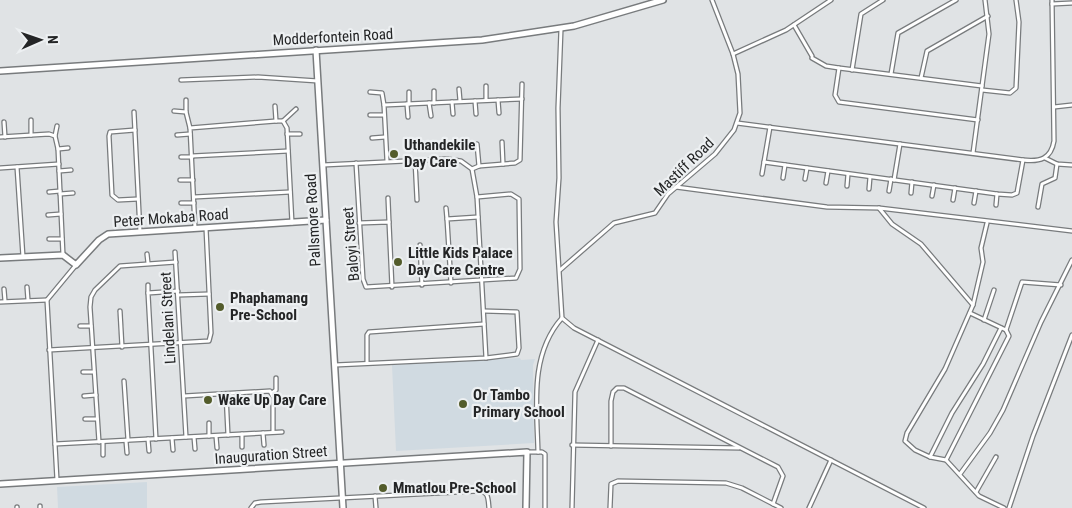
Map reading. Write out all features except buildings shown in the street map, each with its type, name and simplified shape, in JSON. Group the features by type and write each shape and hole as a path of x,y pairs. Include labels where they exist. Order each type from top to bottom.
{"street":[{"name":"Modderfontein Road","path":"0,71 482,40 561,29 620,15 663,0"},
{"name":"Mastiff Road","path":"560,270 614,223 655,213 664,199 676,187 723,146 737,123 740,86 733,54 712,0"},
{"path":"733,54 794,25 810,12 832,0"},
{"path":"852,70 861,14 883,0"},
{"path":"891,74 898,33 956,0"},
{"path":"973,153 989,34 985,0"},
{"path":"794,25 812,57 826,66 921,78 1010,93 1016,90 1019,33 1016,0"},
{"path":"737,123 1038,161 1045,158 1053,149 1052,2 1072,3"},
{"path":"921,78 927,51 988,16"},
{"path":"545,508 545,455 540,452 537,397 538,370 545,345 562,318 556,222 559,178 558,108 561,29"},
{"name":"Pallsmore Road","path":"316,50 343,508"},
{"path":"839,68 835,95 839,102 978,120"},
{"path":"182,80 258,77 318,81"},
{"path":"472,170 479,166 516,163 520,160 522,84"},
{"path":"486,86 486,100"},
{"path":"459,89 460,101"},
{"path":"434,91 434,102"},
{"path":"370,92 382,93 387,161"},
{"path":"408,117 409,92"},
{"path":"384,105 522,99"},
{"path":"186,100 192,156 195,229"},
{"path":"498,100 499,113"},
{"path":"475,101 476,114"},
{"path":"452,102 453,114"},
{"path":"429,103 431,116"},
{"path":"1054,107 1072,105"},
{"path":"275,106 276,121"},
{"path":"190,128 283,121 296,109"},
{"path":"174,111 186,112"},
{"path":"134,112 140,232"},
{"path":"370,115 384,115"},
{"path":"31,120 31,136"},
{"path":"283,121 287,126 288,134 292,222"},
{"path":"4,122 2,137 55,136"},
{"path":"57,126 55,136 58,149 63,255"},
{"path":"762,174 770,127"},
{"path":"135,130 110,132 111,186 114,199 138,199"},
{"path":"177,135 190,134"},
{"path":"288,134 300,134"},
{"path":"372,138 385,138"},
{"path":"502,142 502,164"},
{"path":"478,144 479,166"},
{"path":"889,191 900,144"},
{"path":"58,149 68,148"},
{"path":"181,158 288,151"},
{"path":"1045,158 1056,164 1072,165"},
{"path":"322,166 387,161 454,159 472,170 477,197 486,358"},
{"path":"415,160 416,200"},
{"path":"764,162 1012,195 1017,193 1023,160"},
{"name":"Baloyi Street","path":"356,163 364,284 368,288 513,279 519,274 520,201 516,195 511,194 477,197"},
{"path":"0,168 58,164"},
{"path":"1038,207 1042,184 1055,178 1056,164"},
{"path":"783,178 785,165"},
{"path":"17,167 23,257"},
{"path":"805,180 807,168"},
{"path":"59,171 71,170"},
{"path":"826,182 828,171"},
{"path":"847,186 848,174"},
{"path":"869,189 870,177"},
{"path":"180,180 193,180"},
{"path":"911,193 912,182"},
{"path":"932,196 934,185"},
{"path":"676,187 827,208 879,208 987,223 1072,230"},
{"path":"953,200 955,188"},
{"path":"974,203 976,191"},
{"path":"49,192 73,193"},
{"path":"194,197 290,192"},
{"path":"996,205 997,194"},
{"path":"388,198 392,287"},
{"path":"181,203 194,203"},
{"path":"446,208 451,283"},
{"path":"879,208 892,224 921,244 973,305"},
{"path":"48,215 61,214"},
{"path":"447,219 478,217"},
{"name":"Peter Mokaba Road","path":"47,300 103,236 115,233 326,220"},
{"path":"359,223 389,222"},
{"path":"987,223 981,248 983,262 973,305 945,369 906,436 906,442 909,446 930,457 946,460 976,492 992,504 1004,508"},
{"path":"50,350 151,346 209,341 212,333 206,228"},
{"path":"49,239 62,239"},
{"path":"420,245 422,285"},
{"path":"176,252 176,262"},
{"path":"147,254 148,263"},
{"path":"0,258 63,255 76,265"},
{"path":"960,474 990,433 1003,410 1041,322 1072,260"},
{"name":"Lindelani Street","path":"104,455 97,419 91,302 96,290 120,266 176,262 186,437"},
{"path":"1006,330 1022,282 1060,285"},
{"path":"148,285 156,439"},
{"path":"27,287 28,300"},
{"path":"4,289 2,301 47,300 57,480"},
{"path":"984,320 994,290"},
{"path":"148,293 209,294"},
{"path":"120,311 122,347"},
{"path":"335,365 486,358 517,354 519,348 517,312 484,312"},
{"path":"946,460 1009,336 1006,330 970,313"},
{"path":"562,318 569,325 924,508"},
{"path":"367,363 366,335 370,332 484,324"},
{"path":"80,326 92,326"},
{"path":"930,457 952,413 983,364 1001,328"},
{"path":"1009,508 1033,436 1072,335"},
{"path":"572,508 572,445 575,392 598,340"},
{"path":"83,372 94,372"},
{"path":"273,431 272,394 276,388 276,378"},
{"path":"124,382 127,453"},
{"path":"611,446 612,396 615,390 621,388 684,417 782,471 782,479 773,504"},
{"path":"184,396 267,391 272,394"},
{"path":"226,394 228,435"},
{"path":"84,396 96,395"},
{"path":"85,419 97,419"},
{"path":"209,423 209,436"},
{"path":"55,444 282,432"},
{"path":"263,433 264,445"},
{"path":"242,434 242,447"},
{"path":"216,436 217,448"},
{"path":"194,437 195,449"},
{"path":"172,438 172,450"},
{"path":"148,439 149,451"},
{"path":"572,445 740,448"},
{"path":"526,508 527,452"},
{"name":"Inauguration Street","path":"0,484 540,452"},
{"path":"976,492 996,457"},
{"path":"809,508 831,460"},
{"path":"610,508 611,484 618,481 726,483 737,486 781,508"},
{"path":"251,508 255,503 261,502 482,491 487,495 489,508"},
{"path":"375,496 376,508"}],"shaded area":[{"name":"Or Tambo Primary School","path":"520,358 521,360 535,359 533,365 534,443 396,451 392,365"},
{"path":"147,482 147,508 58,508 57,487"}],"place":[{"name":"Uthandekile Day Care","path":"394,154"},
{"name":"Little Kids Palace Day Care Centre","path":"398,262"},
{"name":"Phaphamang Pre-School","path":"220,307"},
{"name":"Wake Up Day Care","path":"208,400"},
{"name":"Or Tambo Primary School","path":"463,404"},
{"name":"Mmatlou Pre-School","path":"383,488"}]}
